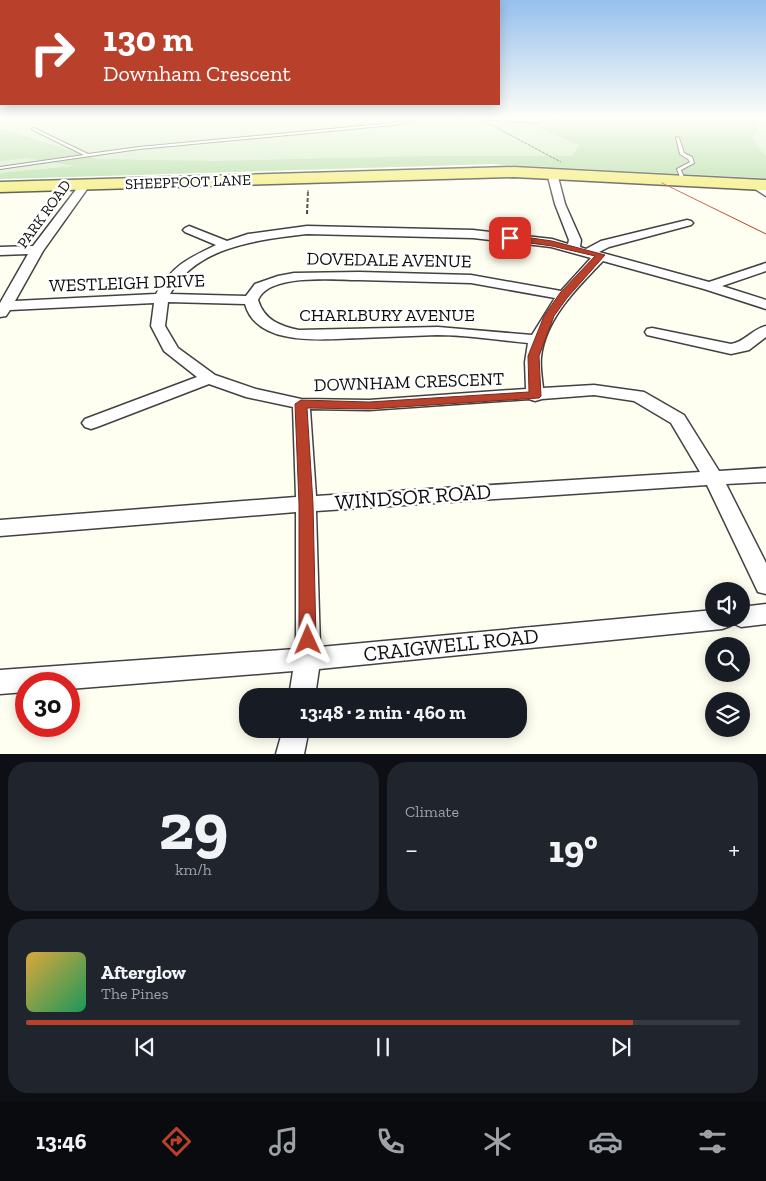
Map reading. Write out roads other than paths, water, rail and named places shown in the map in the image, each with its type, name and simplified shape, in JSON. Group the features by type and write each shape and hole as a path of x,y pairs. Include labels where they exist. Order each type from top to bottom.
{"main road":[{"name":"SHEEPFOOT LANE","path":"0,187 514,172 683,180 763,188"}],"street":[{"path":"552,173 560,204 575,240 574,248"},
{"name":"PARK ROAD","path":"2,310 37,250 85,186"},
{"path":"307,214 307,230"},
{"path":"535,396 534,356 538,340 549,316 595,254 605,244 687,223"},
{"path":"189,230 226,245"},
{"name":"DOWNHAM CRESCENT","path":"766,305 709,286 574,248 528,240 473,234 307,230 248,238 226,245 193,261 172,278 161,298 158,326 172,351 209,378 252,393 301,404 369,405 535,396 594,390 638,396 678,419 714,479 766,586"},
{"path":"0,251 37,250"},
{"path":"709,286 766,267"},
{"name":"DOVEDALE AVENUE","path":"251,300 255,291 260,287 278,280 294,277 349,276 471,279 564,296"},
{"name":"WESTLEIGH DRIVE","path":"2,310 161,298 251,300"},
{"name":"CHARLBURY AVENUE","path":"251,300 252,310 258,317 278,330 289,334 438,331 538,340"},
{"path":"652,332 731,349 744,347 766,330"},
{"path":"90,423 209,378"},
{"path":"301,404 306,504 308,660 303,688"},
{"name":"WINDSOR ROAD","path":"0,528 306,504 766,475"},
{"path":"750,616 766,614"},
{"name":"CRAIGWELL ROAD","path":"0,682 308,660 705,621"},
{"path":"290,754 294,738"}],"lane":[{"path":"0,168 94,153"},
{"path":"682,153 690,158 692,162 679,169 683,180"}],"tram line":[{"path":"662,183 766,234"}]}
